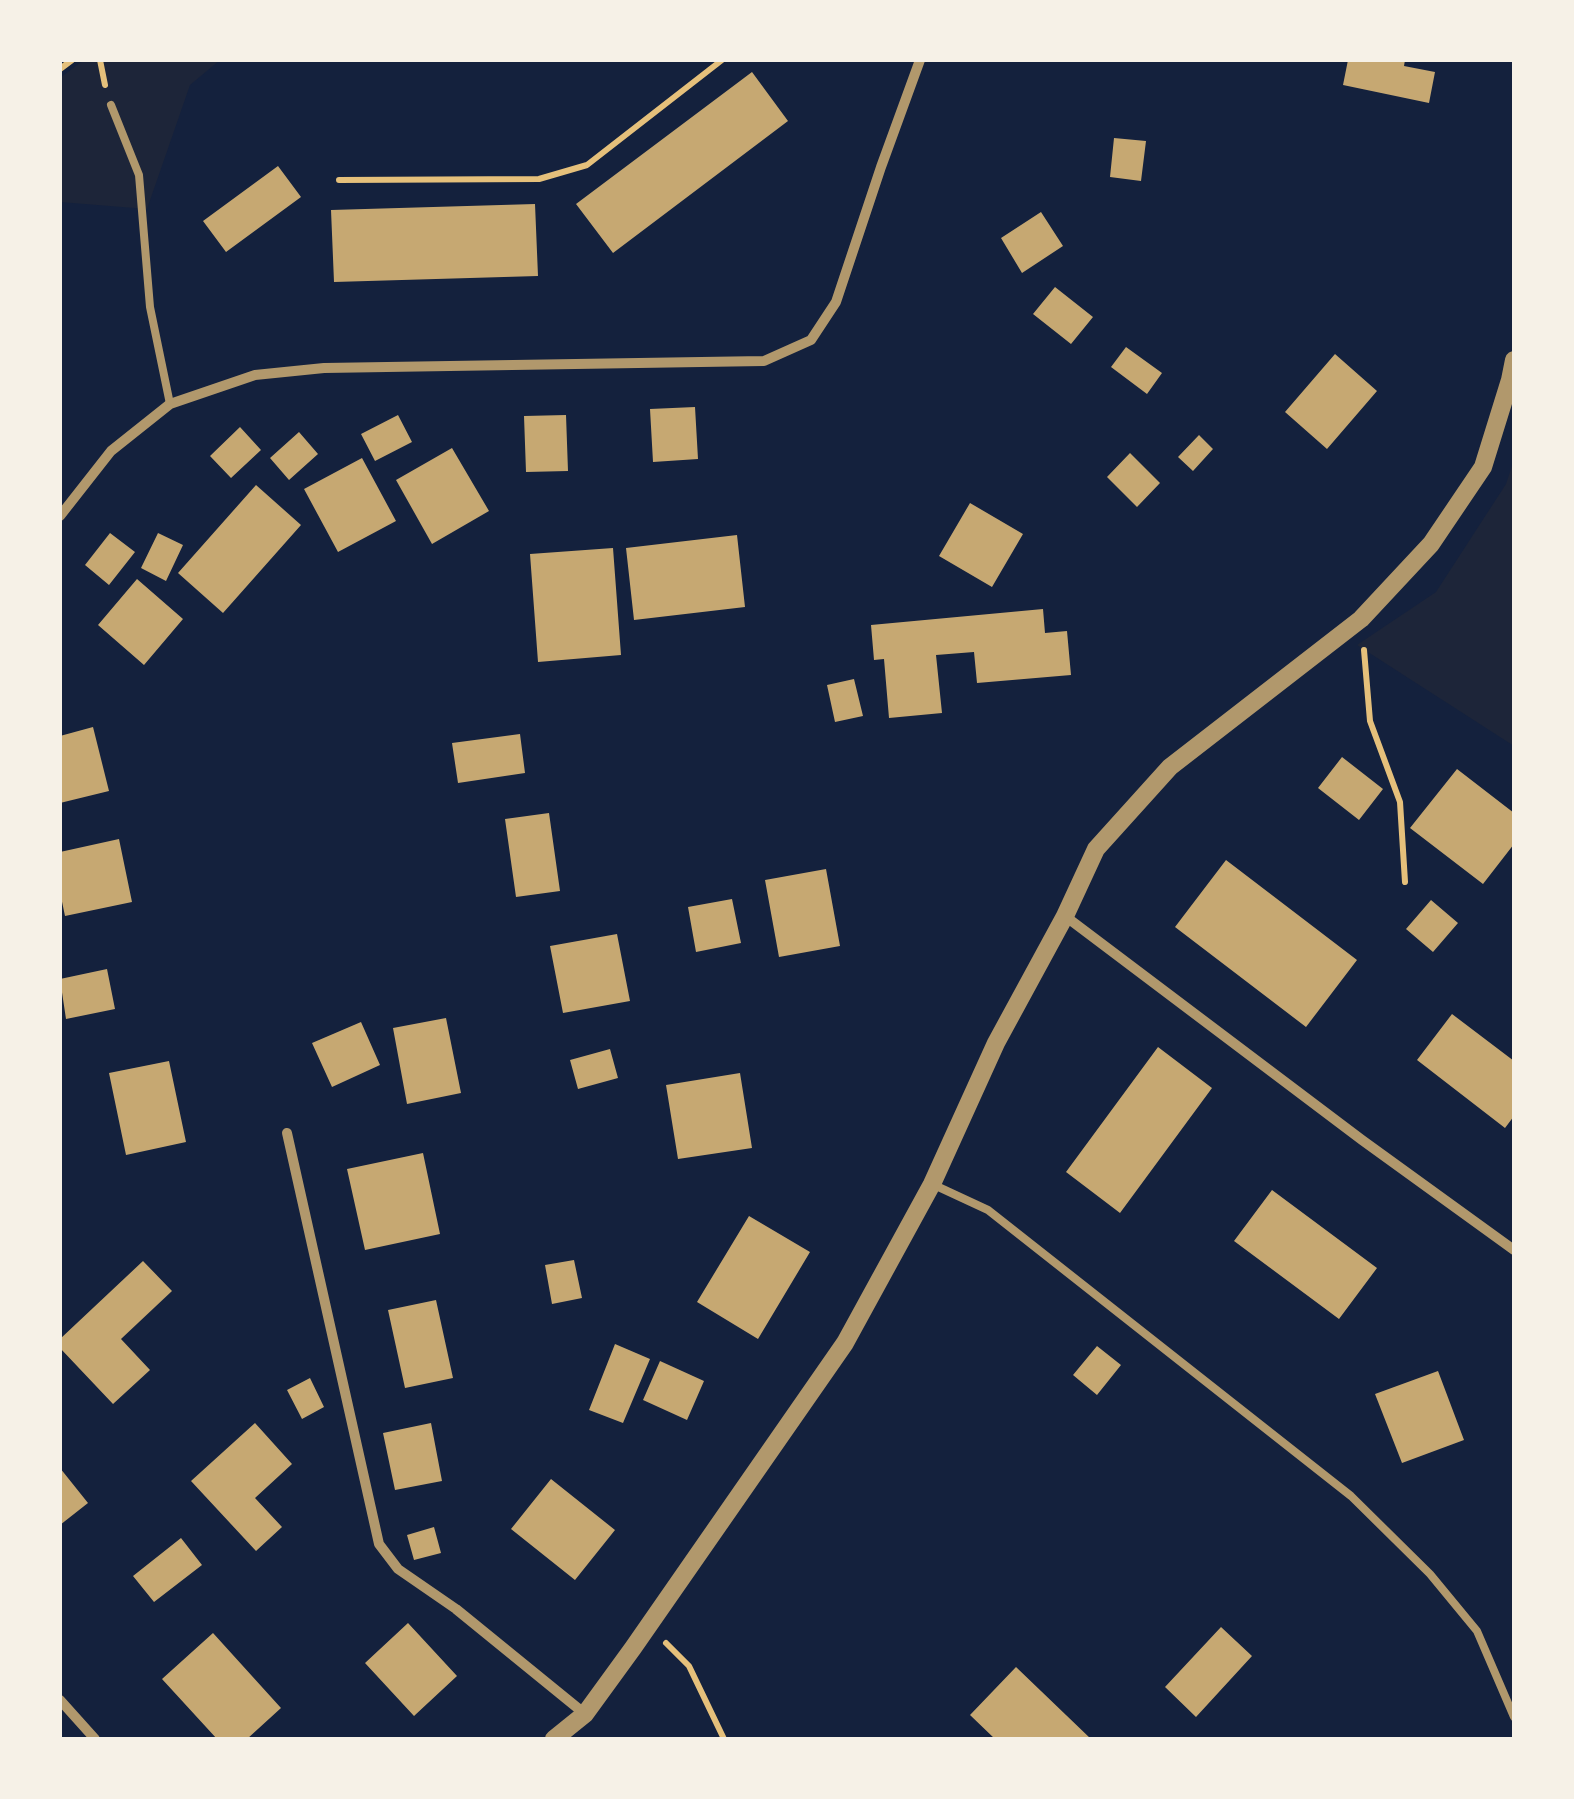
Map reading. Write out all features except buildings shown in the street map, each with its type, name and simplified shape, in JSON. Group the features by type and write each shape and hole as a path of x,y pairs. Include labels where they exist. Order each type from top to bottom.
{"street":[{"path":"60,516 112,451 170,404 256,375 324,368 764,361 810,340 836,302 920,60"},
{"path":"554,1739 585,1714 845,1342 932,1184 996,1043 1065,916 1096,849 1170,767 1361,619 1431,544 1483,467 1514,360"},
{"path":"1065,916 1514,1250"},
{"path":"286,1133 379,1544 398,1570 456,1608 585,1714"},
{"path":"60,1700 95,1739"}],"lane":[{"path":"111,105 140,175 150,308 170,404"},
{"path":"932,1184 988,1210 1351,1496 1430,1574 1477,1631 1514,1717"}],"path":[{"path":"60,69 72,60"},
{"path":"340,180 539,179 587,165 722,60"},
{"path":"1361,619 1370,721 1400,802 1405,882"},
{"path":"648,1626 689,1666 724,1739"}],"shaded area":[{"path":"84,60 220,60 190,85 147,209 60,202 60,78"},
{"path":"1514,460 1514,746 1357,645 1436,592 1506,484"}]}
